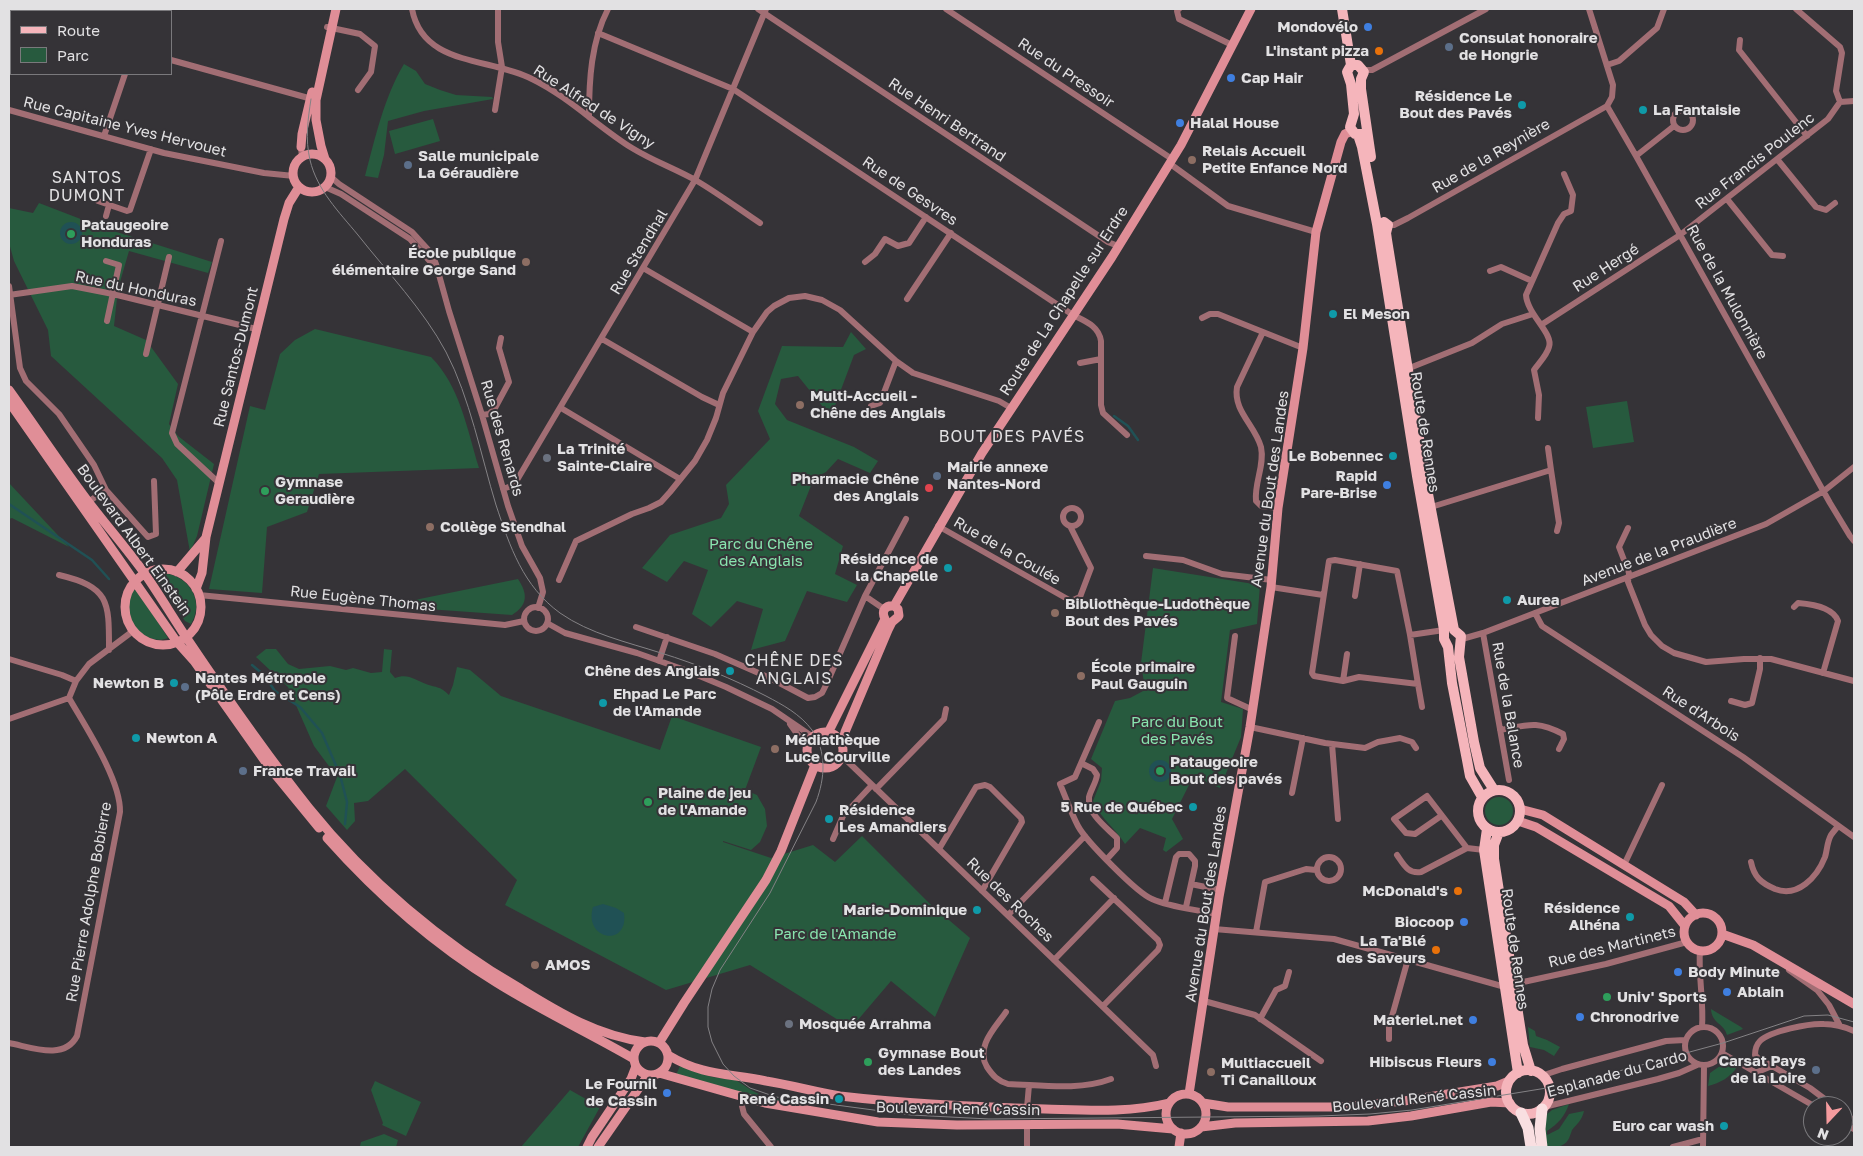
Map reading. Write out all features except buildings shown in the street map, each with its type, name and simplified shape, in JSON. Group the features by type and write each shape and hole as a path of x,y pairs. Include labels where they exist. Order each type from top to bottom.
{"highway":[{"path":"1542,1147 1540,1129 1543,1108"},
{"path":"1521,1112 1528,1128 1532,1147"}],"main road":[{"path":"301,147 302,134 313,100 329,28 331,9"},
{"path":"329,28 336,9"},
{"name":"Route de La Chapelle sur Erdre","path":"894,606 938,526 982,453 1118,246 1171,161 1251,9"},
{"path":"1342,9 1351,65 1347,72 1358,76 1353,119 1360,117 1361,129"},
{"name":"Route de Rennes","path":"1358,76 1362,98 1361,129 1383,227 1407,369 1427,508"},
{"path":"313,100 320,146 330,166 331,177 325,187 318,191 312,192 299,187 294,176 295,166 302,158 313,155 325,159"},
{"name":"Avenue du Bout des Landes","path":"1189,1094 1216,914 1250,727 1271,584 1278,508 1303,348 1316,232 1343,137 1361,129"},
{"name":"Rue Santos-Dumont","path":"186,637 196,625 200,615 198,592 206,537 284,219 289,203 299,187"},
{"name":"Route de Rennes","path":"1383,227 1448,632"},
{"name":"Boulevard Albert Einstein","path":"9,390 88,502 145,574 186,637 272,760 309,808 366,870 414,913 496,975 562,1013 603,1032 644,1042"},
{"name":"Boulevard Albert Einstein","path":"9,402 177,642 194,661 269,767 304,812 335,846 371,884 430,934 496,983 635,1063"},
{"name":"Rue Santos-Dumont","path":"177,572 206,537"},
{"path":"186,637 177,642 158,645 148,642 133,631 126,616 125,604 129,590 135,581 145,574 164,569 177,572 187,578 198,592"},
{"path":"842,744 835,736 821,733 813,737 807,748 809,758 820,768 836,764 842,756 845,732 887,616 888,606 894,606 898,609 899,615 896,620 887,616"},
{"path":"828,733 887,616"},
{"path":"1482,797 1470,776 1452,683 1448,646 1445,642 1448,632 1460,634 1459,657 1480,768 1494,790"},
{"path":"1448,646 1454,648 1461,642"},
{"path":"659,1043 766,880 780,851 815,765"},
{"path":"1494,790 1503,790 1511,793 1518,800 1520,809 1518,821 1509,830 1499,832 1487,828 1481,822 1478,814 1478,805 1482,797 1494,790"},
{"path":"1520,809 1544,815 1684,902 1696,915"},
{"path":"1518,821 1536,827 1669,906 1685,926"},
{"name":"Route de Rennes","path":"1487,828 1484,850 1509,986 1531,1071"},
{"name":"Route de Rennes","path":"1499,832 1494,845 1494,859 1518,1073"},
{"path":"1703,913 1714,917 1721,926 1722,934 1720,941 1708,950 1693,948 1687,942 1684,934 1685,926 1689,919 1696,915 1703,913"},
{"path":"1722,934 1742,940 1773,956 1854,1004"},
{"path":"587,1147 631,1079 636,1050 644,1042 652,1041 659,1043 668,1055 667,1064 659,1073 648,1075 641,1072 635,1063"},
{"name":"Boulevard René Cassin","path":"668,1055 690,1067 714,1074 766,1080 838,1095 897,1102 1128,1110 1170,1103"},
{"path":"1531,1071 1543,1077 1547,1082 1550,1092 1543,1108 1531,1114 1521,1112 1510,1103 1506,1091 1510,1081 1518,1073 1531,1071"},
{"name":"Boulevard René Cassin","path":"659,1073 744,1098 794,1109 878,1122 906,1125 1134,1124 1177,1131"},
{"path":"598,1147 648,1075"},
{"name":"Boulevard René Cassin","path":"1203,1103 1228,1107 1349,1106 1404,1101 1497,1086 1510,1081"},
{"path":"1177,1131 1192,1133 1201,1127 1206,1118 1203,1103 1196,1096 1189,1094 1178,1096 1170,1103 1166,1116 1177,1131 1179,1147"},
{"name":"Boulevard René Cassin","path":"1201,1127 1235,1123 1368,1121 1411,1116 1491,1102 1510,1103"}],"street":[{"name":"Rue Alfred de Vigny","path":"412,9 416,24 422,35 443,52 502,67 532,79 565,99 632,148 695,180 760,223"},
{"path":"495,110 502,67 498,42 498,9"},
{"path":"589,117 589,85 592,58 598,33 608,9"},
{"name":"Rue du Pressoir","path":"946,9 1171,161 1228,206 1316,232"},
{"path":"1179,9 1179,18 1232,45"},
{"path":"1358,76 1486,9"},
{"path":"1588,9 1613,85 1612,97 1607,106"},
{"path":"1607,65 1619,61 1657,28 1664,9"},
{"path":"1796,9 1840,47 1842,53 1836,91 1840,102 1854,101"},
{"name":"Rue Stendhal","path":"503,489 514,484 561,408 695,180 763,10"},
{"name":"Rue Henri Bertrand","path":"763,10 1108,242 1118,246"},
{"path":"329,28 360,34 375,46 371,72 358,90"},
{"name":"Rue de Gesvres","path":"598,33 733,89 1073,315 1096,328 1101,335 1101,359"},
{"path":"1740,40 1738,50 1807,136"},
{"path":"172,60 313,100"},
{"path":"104,136 125,75"},
{"name":"Rue Francis Poulenc","path":"1680,235 1828,119 1840,102"},
{"name":"Rue de la Mulonnière","path":"1607,106 1854,541"},
{"name":"Rue de la Reynière","path":"1383,227 1394,225 1408,218 1607,106"},
{"name":"Rue Capitaine Yves Hervouet","path":"9,110 151,149 264,174 294,176"},
{"path":"1636,156 1674,126"},
{"path":"301,147 302,158"},
{"path":"98,201 127,210 132,208 151,149"},
{"path":"1778,159 1816,207 1826,210 1835,203"},
{"path":"1538,418 1539,395 1534,370 1549,347 1550,337 1543,324 1529,314 1526,295 1558,223 1564,214 1572,211 1573,195 1564,174"},
{"name":"Rue des Renards","path":"331,177 344,188 412,232 428,249 436,264 503,489 522,546 540,578 542,592 538,608"},
{"name":"Rue des Renards","path":"325,187 341,194 410,239 438,272"},
{"path":"1727,199 1772,255 1783,256"},
{"path":"106,216 110,205"},
{"path":"864,262 875,254 885,239 898,246 909,242 926,217"},
{"path":"907,299 951,234"},
{"name":"Rue Hergé","path":"1543,324 1680,235"},
{"path":"219,483 177,444 172,433 221,240"},
{"path":"146,354 169,257"},
{"path":"106,261 119,265 108,321"},
{"path":"1490,271 1501,267 1532,281"},
{"path":"643,268 753,332"},
{"path":"9,286 21,374 59,414 94,465 106,490 148,536 156,534 154,481"},
{"name":"Rue du Honduras","path":"10,295 72,286 113,294 256,329"},
{"path":"559,580 576,541 661,502 695,462 711,431 730,377 753,332 767,312 782,302 798,296 814,297 840,310 896,361 913,373 999,402 1011,408"},
{"path":"1202,318 1210,314 1218,314 1303,348"},
{"path":"1407,369 1472,343 1502,324 1529,314"},
{"path":"1264,332 1237,387 1236,394 1241,411 1261,448 1256,501 1261,506 1278,508"},
{"path":"482,416 489,414 495,408 509,382 499,348 501,338"},
{"path":"602,339 702,397 720,405"},
{"path":"1080,363 1101,359 1101,405 1103,413 1126,435"},
{"path":"871,406 880,403 896,361"},
{"path":"561,408 680,479"},
{"path":"1548,448 1559,523 1557,531"},
{"name":"Avenue de la Praudière","path":"1461,642 1766,524 1824,491 1854,467"},
{"path":"1427,508 1551,470"},
{"path":"88,502 106,490"},
{"path":"636,627 667,636 751,669 808,698 815,697 822,692 827,683 865,596 906,519"},
{"name":"Rue de la Coulée","path":"938,526 1071,601 1080,598 1091,568 1070,526"},
{"path":"1628,528 1620,547 1628,570 1631,592 1645,625 1651,635 1662,646 1687,658 1706,662 1760,658 1771,659 1854,681"},
{"path":"1146,556 1183,560 1222,574 1323,595"},
{"path":"1418,684 1359,677 1343,681 1317,678 1312,673 1329,561 1335,560 1397,571 1410,636 1422,707"},
{"path":"1355,596 1360,564"},
{"path":"59,575 92,587 104,597 109,617 109,650"},
{"name":"Rue Eugène Thomas","path":"198,592 505,625 524,620"},
{"path":"865,596 887,616"},
{"path":"1794,607 1798,603 1809,604 1827,609 1836,615 1838,620 1823,673"},
{"path":"532,608 538,608 546,612 547,623 542,630 533,631 527,627 524,620 528,611 532,608"},
{"name":"Rue d'Arbois","path":"1535,613 1542,626 1743,757 1854,837"},
{"path":"547,623 565,633 659,661 726,686 772,709 813,737"},
{"path":"9,719 69,698 76,681 89,664 133,631"},
{"path":"1410,636 1448,632"},
{"name":"Rue de la Balance","path":"1483,633 1508,780"},
{"path":"659,661 667,636"},
{"path":"1235,636 1226,698 1252,710"},
{"path":"1343,681 1347,654"},
{"path":"1731,701 1745,705 1752,703 1760,669 1760,658"},
{"path":"9,659 76,681"},
{"name":"Rue Pierre Adolphe Bobierre","path":"9,1043 50,1051 68,1048 74,1043 77,1036 120,812 121,801 115,782 69,698"},
{"path":"833,839 842,816 944,719 946,709"},
{"path":"784,718 800,736 807,748"},
{"path":"1099,722 1075,777 1060,784 1078,827 1107,859 1150,899 1216,914"},
{"path":"1500,730 1531,724 1548,726 1562,734 1564,739 1559,749"},
{"path":"1250,727 1332,744 1365,748 1378,742 1400,738 1412,742 1416,748"},
{"path":"1292,793 1303,738"},
{"path":"1332,744 1338,819"},
{"name":"Rue des Roches","path":"842,756 1153,1055 1156,1066"},
{"path":"1081,764 1093,769 1097,775 1089,799 1092,812 1117,838 1117,848 1107,859"},
{"path":"1624,865 1662,785"},
{"path":"939,849 976,786 990,787 1021,818 1022,822 982,891"},
{"path":"1441,816 1415,834 1406,833 1394,819 1427,796 1467,848"},
{"path":"1751,862 1753,873 1769,886 1781,891 1798,889 1810,881 1818,871 1825,856 1830,836 1838,826"},
{"path":"1008,915 1085,836"},
{"path":"1397,855 1409,871 1414,873 1421,872 1467,848 1484,850"},
{"path":"1165,903 1174,860 1179,854 1189,854 1195,861 1186,908"},
{"path":"1256,932 1265,882 1306,869 1316,870"},
{"path":"1093,879 1158,940 1160,945 1158,950 1102,1006"},
{"path":"1191,884 1220,890"},
{"path":"1054,960 1114,898"},
{"path":"1214,928 1334,939 1509,986"},
{"name":"Rue des Martinets","path":"1509,986 1606,964 1687,942"},
{"path":"1700,950 1699,961 1703,1002 1702,1027"},
{"path":"1773,956 1817,990 1829,1005 1840,1026"},
{"path":"1389,1039 1389,1028 1408,959"},
{"path":"1260,1019 1276,990 1285,986 1289,972"},
{"path":"1204,1001 1255,1015 1321,1061"},
{"path":"1006,1012 986,1040 983,1051 984,1061 998,1081 1008,1084 1073,1087 1098,1084 1111,1079"},
{"path":"1821,1096 1755,1055 1757,1045 1766,1037 1805,1025 1823,1024 1840,1026 1854,1031"},
{"path":"1702,1027 1714,1030 1719,1034 1723,1043 1722,1053 1715,1062 1701,1065 1691,1061 1686,1054 1685,1040 1692,1031 1702,1027"},
{"name":"Esplanade du Cardo","path":"1543,1077 1562,1069 1666,1041 1685,1040"},
{"path":"1722,1053 1803,1100"},
{"path":"1701,1065 1703,1147"},
{"name":"Esplanade du Cardo","path":"1543,1108 1658,1079 1701,1065"},
{"path":"1755,1073 1772,1066"},
{"path":"1027,1108 1029,1085"},
{"path":"744,1098 742,1106 744,1114 771,1147"},
{"path":"1026,1125 1027,1147"},
{"path":"1673,1147 1703,1139"}],"green space":[{"path":"404,64 416,71 425,84 440,90 456,95 492,97 493,99 424,111 388,121 384,155 378,178 365,176 386,104"},
{"path":"433,119 440,141 395,154 389,131"},
{"path":"39,203 104,228 212,262 208,273 129,251 118,289 114,326 146,340 178,384 169,424 178,436 214,464 197,536 190,552 177,480 162,458 51,356 48,330 14,261 9,243 9,208 33,213"},
{"path":"315,329 431,357 441,368 456,395 479,468 319,474 307,512 267,527 262,593 209,589 250,406 265,410 280,354 295,340"},
{"name":"Parc du Chêne des Anglais","path":"851,332 866,349 854,355 833,411 823,407 798,376 781,379 775,404 787,420 854,447 878,461 870,473 838,459 826,472 814,478 799,516 843,546 835,574 857,585 847,602 807,591 785,641 751,650 763,609 737,601 711,627 692,614 708,570 684,561 667,582 642,568 670,535 721,518 729,504 726,485 770,439 758,411 782,346 843,347"},
{"path":"1627,401 1634,442 1593,448 1586,407"},
{"path":"9,483 69,547 12,518 9,519"},
{"name":"Parc du Bout des Pavés","path":"1153,568 1260,585 1257,624 1230,630 1221,702 1243,709 1241,737 1220,788 1201,780 1191,781 1172,819 1183,839 1166,852 1163,850 1166,838 1140,828 1125,844 1104,818 1093,801 1101,781 1102,768 1091,759 1115,701 1130,698 1145,690 1141,663"},
{"path":"169,574 184,581 193,593 196,600 196,608 191,624 185,621 157,580 156,577 158,575"},
{"path":"518,579 524,590 525,599 521,607 512,615 385,606"},
{"path":"132,591 138,591 168,638 160,640 151,638 141,634 132,624 128,605"},
{"name":"Parc de l'Amande","path":"266,649 276,649 288,664 299,669 330,666 346,670 353,668 371,673 382,672 384,649 392,650 390,672 395,678 404,676 411,678 441,689 449,695 457,667 470,670 501,696 660,750 672,716 761,747 745,790 757,795 765,809 767,826 760,842 751,850 723,842 771,858 813,845 835,862 862,836 929,903 970,938 935,1017 891,981 851,1028 750,965 666,990 505,905 517,880 405,769 368,801 354,803 355,821 347,830 326,806 337,777 314,746 288,687 256,657"},
{"path":"1499,797 1509,801 1513,811 1509,821 1499,825 1489,821 1485,811 1489,801"},
{"path":"1711,1009 1743,1029 1727,1035 1714,1018"},
{"path":"1528,1027 1535,1031 1536,1036 1560,1047 1554,1056 1544,1050 1530,1047"},
{"path":"1724,1065 1737,1067 1725,1079 1708,1086 1710,1073"},
{"path":"680,1066 712,1077 736,1080 763,1096 793,1102 792,1106 676,1075"},
{"path":"375,1081 421,1102 406,1136 382,1125 383,1123 371,1090"},
{"path":"570,1090 600,1107 578,1147 521,1147"},
{"path":"1569,1104 1561,1119 1547,1131 1547,1135 1559,1129 1569,1114 1584,1111 1582,1117 1572,1130 1566,1143 1546,1147 1544,1138 1546,1115 1552,1110"},
{"path":"384,1134 398,1140 396,1147 360,1146 361,1142"}],"water":[{"name":"Pataugeoire Honduras","path":"71,222 79,225 82,233 79,241 71,244 63,241 60,233 63,225"},
{"name":"Pataugeoire Bout des pavés","path":"1160,760 1170,767 1171,771 1164,781 1160,782 1150,775 1149,771 1156,761"},
{"path":"603,904 624,913 624,924 620,931 614,935 607,936 600,933 594,927 592,918 593,907"}],"waterway":[{"path":"1114,416 1128,426 1138,440"},
{"path":"9,504 92,560 109,579"},
{"path":"252,665 264,675 275,691 300,707 322,733 340,775 347,802 345,824"}],"tram line":[{"path":"311,99 307,137 313,171 323,191 336,209 416,306 446,352 462,388 496,505 507,536 519,565 536,591 560,613 584,627 701,667 766,696 797,715 807,724 817,738 822,756 823,774 816,802 770,893 720,970 712,989 708,1007 708,1027 712,1042 723,1064 734,1076 750,1088 776,1097 911,1115 989,1119 1370,1114 1412,1110 1571,1084 1723,1043 1804,1016 1828,1015 1854,1022"}],"place":[{"name":"Mondovélo","path":"1368,27"},
{"name":"Consulat honoraire de Hongrie","path":"1449,47"},
{"name":"L'instant pizza","path":"1379,51"},
{"name":"Cap Hair","path":"1231,78"},
{"name":"Résidence Le Bout des Pavés","path":"1522,105"},
{"name":"La Fantaisie","path":"1643,110"},
{"name":"Halal House","path":"1180,123"},
{"name":"Relais Accueil Petite Enfance Nord","path":"1192,160"},
{"name":"Salle municipale La Géraudière","path":"408,165"},
{"name":"Pataugeoire Honduras","path":"71,234"},
{"name":"École publique élémentaire George Sand","path":"526,262"},
{"name":"El Meson","path":"1333,314"},
{"name":"Multi-Accueil - Chêne des Anglais","path":"800,405"},
{"name":"Le Bobennec","path":"1393,456"},
{"name":"La Trinité Sainte-Claire","path":"547,458"},
{"name":"Mairie annexe Nantes-Nord","path":"937,476"},
{"name":"Rapid Pare-Brise","path":"1387,485"},
{"name":"Pharmacie Chêne des Anglais","path":"929,488"},
{"name":"Gymnase Geraudière","path":"265,491"},
{"name":"Collège Stendhal","path":"430,527"},
{"name":"Résidence de la Chapelle","path":"948,568"},
{"name":"Aurea","path":"1507,600"},
{"name":"Bibliothèque-Ludothèque Bout des Pavés","path":"1055,613"},
{"name":"Chêne des Anglais","path":"730,671"},
{"name":"École primaire Paul Gauguin","path":"1081,676"},
{"name":"Newton B","path":"174,683"},
{"name":"Nantes Métropole (Pôle Erdre et Cens)","path":"185,687"},
{"name":"Ehpad Le Parc de l'Amande","path":"603,703"},
{"name":"Newton A","path":"136,738"},
{"name":"Médiathèque Luce Courville","path":"775,749"},
{"name":"France Travail","path":"243,771"},
{"name":"Pataugeoire Bout des pavés","path":"1160,771"},
{"name":"Plaine de jeu de l'Amande","path":"648,802"},
{"name":"5 Rue de Québec","path":"1193,807"},
{"name":"Résidence Les Amandiers","path":"829,819"},
{"name":"McDonald's","path":"1458,891"},
{"name":"Marie-Dominique","path":"977,910"},
{"name":"Résidence Alhéna","path":"1630,917"},
{"name":"Biocoop","path":"1464,922"},
{"name":"La Ta'Blé des Saveurs","path":"1436,950"},
{"name":"AMOS","path":"535,965"},
{"name":"Body Minute","path":"1678,972"},
{"name":"Ablain","path":"1727,992"},
{"name":"Univ' Sports","path":"1607,997"},
{"name":"Chronodrive","path":"1580,1017"},
{"name":"Materiel.net","path":"1473,1020"},
{"name":"Mosquée Arrahma","path":"789,1024"},
{"name":"Gymnase Bout des Landes","path":"868,1062"},
{"name":"Hibiscus Fleurs","path":"1492,1062"},
{"name":"Carsat Pays de la Loire","path":"1816,1070"},
{"name":"Multiaccueil Ti Canailloux","path":"1211,1072"},
{"name":"Le Fournil de Cassin","path":"667,1093"},
{"name":"René Cassin","path":"839,1099"},
{"name":"Euro car wash","path":"1724,1126"}],"district":[{"name":"SANTOS DUMONT","path":"87,187"},
{"name":"BOUT DES PAVÉS","path":"1012,437"},
{"name":"CHÊNE DES ANGLAIS","path":"794,670"}]}
